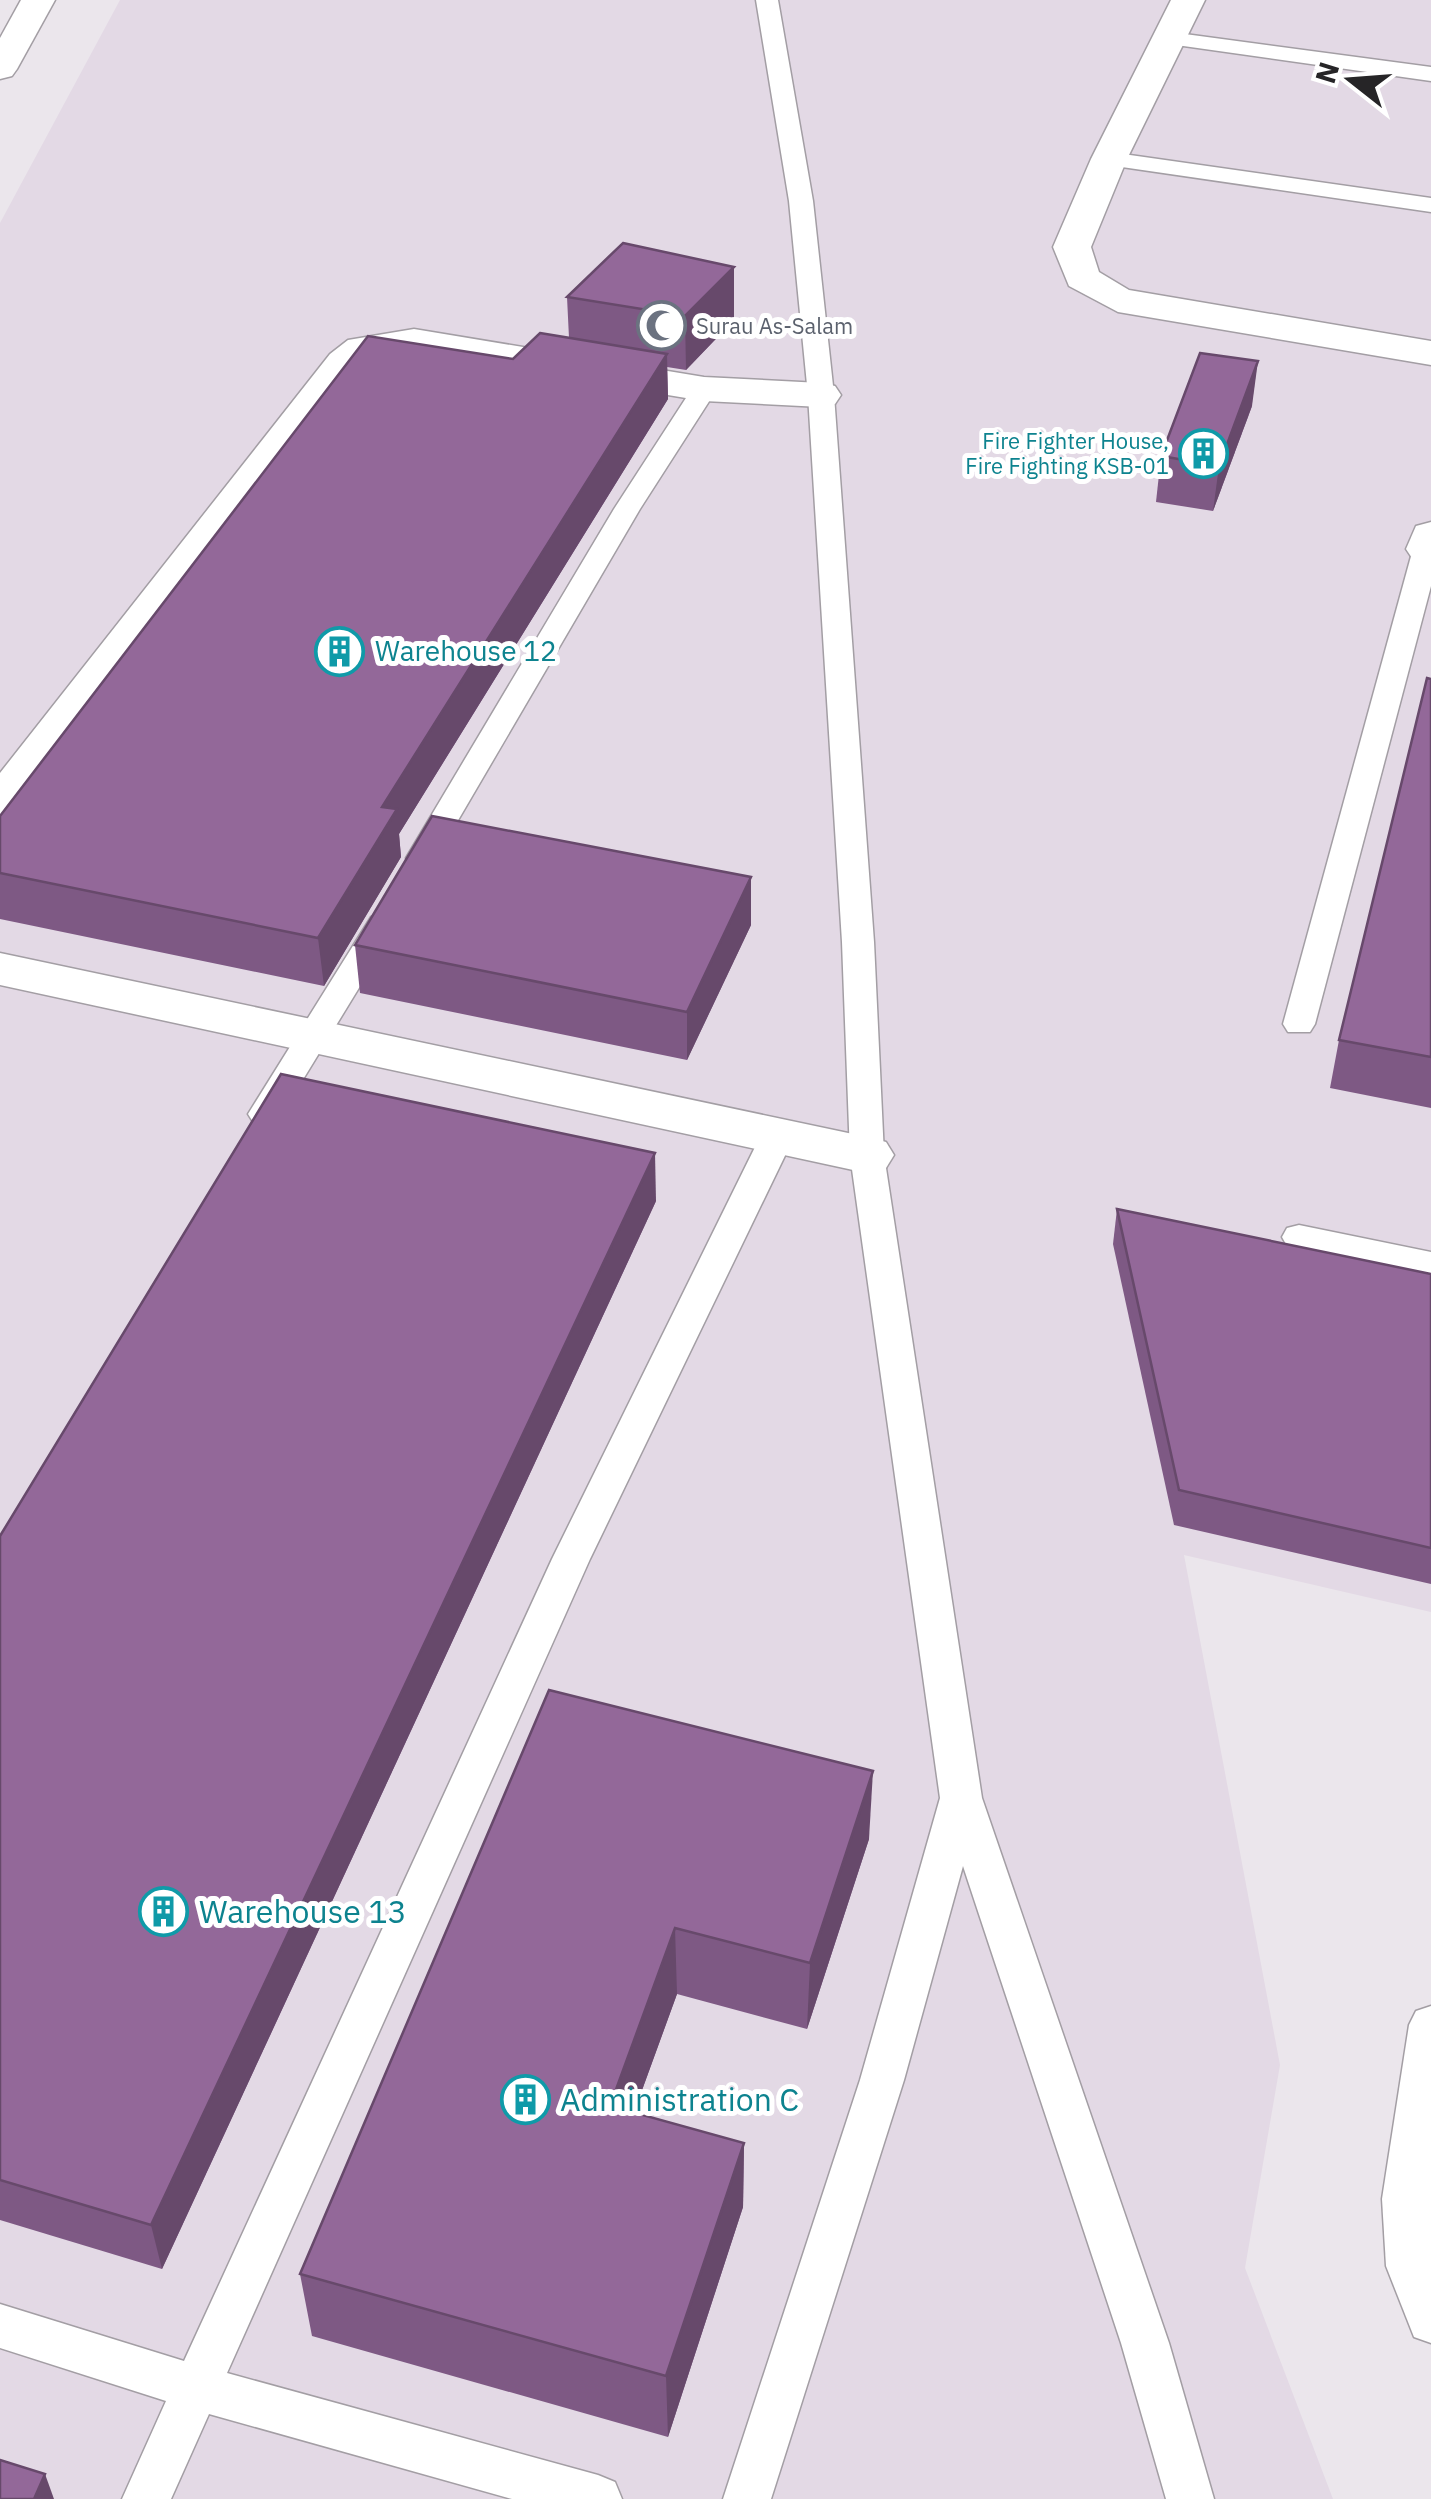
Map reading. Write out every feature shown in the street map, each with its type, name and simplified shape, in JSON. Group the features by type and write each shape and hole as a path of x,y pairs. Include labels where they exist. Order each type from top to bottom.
{"street":[{"path":"0,68 38,0"},
{"path":"1188,0 1109,159 1072,247 1082,278 1100,292 1142,305 1431,353"},
{"path":"0,804 344,362 362,348 389,341 442,344 704,390 821,395"},
{"path":"0,968 867,1156"}],"lane":[{"path":"767,0 802,201 821,395 858,942 867,1156 960,1798 1145,2344 1190,2499"},
{"path":"1170,38 1431,74"},
{"path":"1109,159 1431,204"},
{"path":"251,1138 627,509 704,390"},
{"path":"1299,1024 1430,544"},
{"path":"146,2499 571,1559 777,1137"},
{"path":"1299,1237 1431,1264"},
{"path":"747,2499 882,2080 960,1798"},
{"path":"1431,2024 1405,2199 1409,2266 1431,2321"},
{"path":"0,2326 194,2387 598,2499"}],"shaded area":[{"path":"120,0 1431,0 1431,1612 1184,1555 1280,2065 1245,2268 1333,2499 0,2499 0,223"}],"building":[{"path":"623,243 734,267 685,316 567,297"},
{"name":"Warehouse 12","path":"540,333 667,354 382,807 397,809 318,938 0,873 0,816 368,336 513,359"},
{"path":"1200,353 1258,361 1219,466 1161,456"},
{"path":"1427,678 1431,679 1431,1057 1339,1040"},
{"path":"432,816 751,877 687,1012 355,945"},
{"name":"Warehouse 13","path":"281,1074 655,1153 151,2225 0,2180 0,1536"},
{"path":"1117,1209 1431,1274 1431,1548 1179,1490"},
{"name":"Administration C","path":"549,1690 873,1771 810,1963 675,1928 610,2106 744,2143 666,2376 300,2274"},
{"path":"0,2460 45,2474 34,2499 0,2499"}],"place":[{"name":"Surau As-Salam","path":"661,326"},
{"name":"Fire Fighter House, Fire Fighting KSB-01","path":"1204,454"},
{"name":"Warehouse 12","path":"340,651"},
{"name":"Warehouse 13","path":"164,1912"},
{"name":"Administration C","path":"525,2100"}]}
